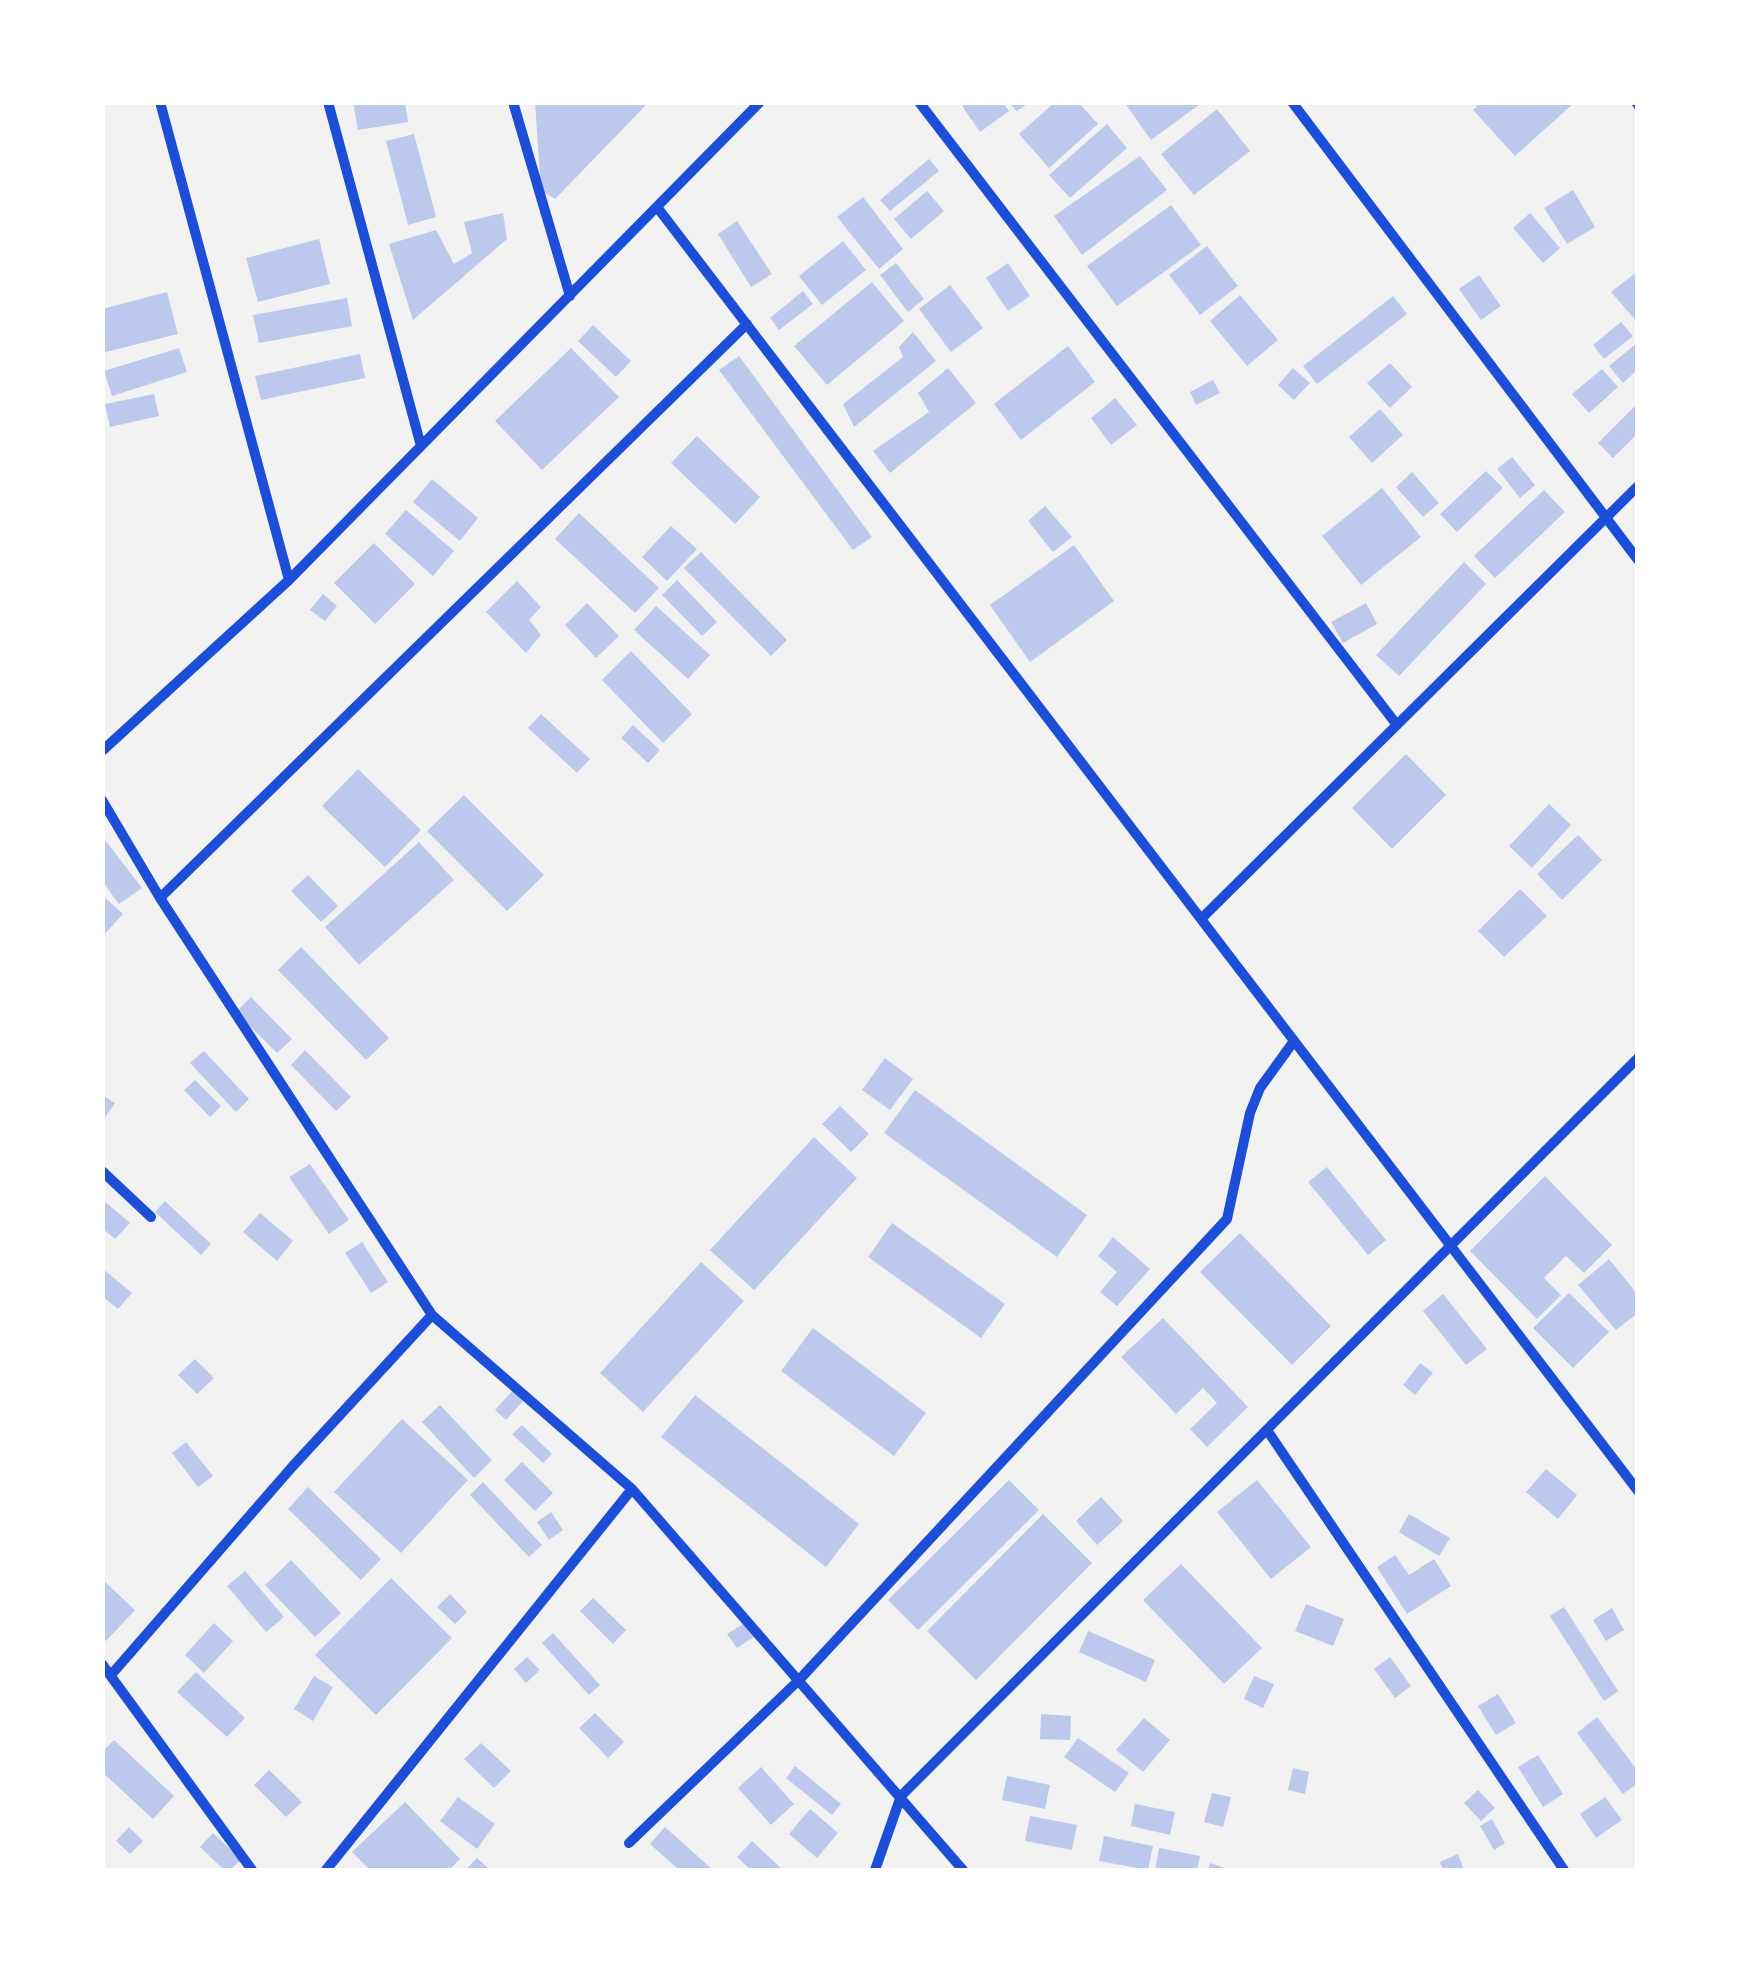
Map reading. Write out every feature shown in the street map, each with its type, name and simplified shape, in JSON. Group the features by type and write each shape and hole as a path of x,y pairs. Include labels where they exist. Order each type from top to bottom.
{"street":[{"path":"160,102 288,580"},
{"path":"328,102 422,446"},
{"path":"513,102 570,296"},
{"path":"102,751 288,580 760,102"},
{"path":"920,102 1396,726"},
{"path":"1292,102 1638,560"},
{"path":"657,207 1638,1491"},
{"path":"160,898 747,324"},
{"path":"1201,920 1638,486"},
{"path":"102,800 160,898 432,1315 632,1489 963,1870"},
{"path":"629,1843 799,1680 1228,1219 1250,1113 1260,1088 1294,1041"},
{"path":"874,1870 901,1796 1633,1062 1638,1078"},
{"path":"102,1171 151,1217"},
{"path":"111,1675 292,1467 432,1315"},
{"path":"1266,1430 1564,1870"},
{"path":"326,1870 632,1489"},
{"path":"102,1664 252,1870"}],"building":[{"path":"353,102 405,102 408,122 358,130"},
{"path":"535,102 649,102 555,199 541,190"},
{"path":"968,102 1002,102 1009,111 980,132 962,106"},
{"path":"1008,102 1030,102 1017,111"},
{"path":"1055,102 1078,102 1098,124 1049,168 1019,134"},
{"path":"1124,102 1203,102 1151,140"},
{"path":"1481,102 1575,102 1515,156 1473,110"},
{"path":"1217,109 1250,151 1194,195 1161,154"},
{"path":"1107,124 1127,148 1070,198 1049,175"},
{"path":"414,134 436,217 408,225 386,141"},
{"path":"1140,156 1167,190 1082,255 1054,216"},
{"path":"929,159 939,171 890,211 880,200"},
{"path":"1573,190 1595,227 1567,244 1544,208"},
{"path":"927,191 944,211 911,239 894,219"},
{"path":"863,197 903,249 879,269 837,217"},
{"path":"1171,205 1201,245 1117,306 1087,266"},
{"path":"503,213 507,239 413,320 389,244 436,230 454,264 472,253 464,222"},
{"path":"1530,213 1560,248 1543,263 1513,228"},
{"path":"737,221 772,274 751,287 718,234"},
{"path":"319,239 330,284 258,302 246,258"},
{"path":"843,241 866,270 822,305 799,276"},
{"path":"1207,246 1238,286 1200,315 1169,275"},
{"path":"896,263 924,299 908,312 880,275"},
{"path":"1008,263 1030,296 1008,311 986,278"},
{"path":"1638,271 1638,323 1611,292"},
{"path":"1479,275 1501,306 1481,320 1459,289"},
{"path":"872,282 904,321 827,385 794,346"},
{"path":"950,285 983,328 951,352 919,309"},
{"path":"803,291 813,304 779,330 770,318"},
{"path":"167,292 178,334 102,353 102,309"},
{"path":"1240,295 1278,340 1247,366 1210,321"},
{"path":"1393,296 1407,314 1317,384 1303,366"},
{"path":"347,298 352,326 259,343 253,315"},
{"path":"1621,322 1633,336 1604,359 1593,345"},
{"path":"593,325 631,361 616,377 578,341"},
{"path":"913,332 936,361 854,427 843,404 903,357 899,347"},
{"path":"1638,342 1638,369 1623,383 1609,366"},
{"path":"1068,346 1095,382 1021,440 994,404"},
{"path":"179,348 187,372 112,396 104,371"},
{"path":"571,348 619,397 542,470 495,421"},
{"path":"360,354 365,378 261,400 255,376"},
{"path":"739,356 872,537 853,550 719,370"},
{"path":"1390,363 1412,387 1390,408 1367,383"},
{"path":"948,368 976,403 890,473 873,451 929,412 918,393"},
{"path":"1293,368 1310,383 1294,400 1278,385"},
{"path":"1602,369 1618,387 1589,413 1572,394"},
{"path":"1213,380 1220,393 1196,405 1190,392"},
{"path":"154,394 159,416 110,427 105,404"},
{"path":"1115,398 1137,425 1111,445 1091,418"},
{"path":"1638,403 1638,433 1613,458 1598,443"},
{"path":"1380,409 1403,435 1372,463 1349,437"},
{"path":"697,436 760,497 735,524 671,463"},
{"path":"1512,457 1535,485 1520,498 1497,469"},
{"path":"1486,471 1503,488 1457,532 1440,514"},
{"path":"1412,472 1439,503 1423,517 1396,487"},
{"path":"432,479 478,518 460,541 413,502"},
{"path":"1382,488 1421,537 1361,585 1322,536"},
{"path":"1544,490 1565,512 1495,578 1474,556"},
{"path":"1045,506 1072,537 1053,552 1028,521"},
{"path":"406,510 454,551 433,576 385,534"},
{"path":"579,513 659,588 635,613 555,539"},
{"path":"671,526 697,549 667,581 642,557"},
{"path":"374,543 415,584 375,624 334,583"},
{"path":"1074,545 1114,601 1030,662 990,605"},
{"path":"701,552 787,640 771,656 684,568"},
{"path":"1464,562 1486,584 1399,676 1376,655"},
{"path":"677,580 717,622 702,636 662,595"},
{"path":"517,581 541,607 529,620 541,635 526,653 486,612"},
{"path":"323,594 337,606 325,621 310,610"},
{"path":"587,603 619,636 596,658 565,625"},
{"path":"1366,603 1377,624 1343,643 1331,622"},
{"path":"656,606 710,655 688,679 634,630"},
{"path":"631,651 692,714 663,743 602,680"},
{"path":"541,714 590,759 577,773 528,728"},
{"path":"633,725 660,750 648,763 621,738"},
{"path":"1406,754 1446,795 1392,849 1352,808"},
{"path":"358,769 421,830 385,867 322,806"},
{"path":"464,795 544,875 507,911 427,831"},
{"path":"1549,804 1571,825 1532,868 1509,846"},
{"path":"1578,835 1602,860 1562,900 1537,874"},
{"path":"102,836 142,888 119,904 102,881"},
{"path":"419,842 454,880 359,965 325,927"},
{"path":"308,875 338,906 321,922 291,891"},
{"path":"1520,889 1547,916 1504,957 1478,931"},
{"path":"102,895 123,914 102,937"},
{"path":"301,947 389,1038 366,1060 278,970"},
{"path":"251,997 292,1039 277,1053 236,1012"},
{"path":"305,1050 351,1097 336,1111 291,1065"},
{"path":"204,1051 249,1099 236,1112 190,1063"},
{"path":"885,1058 913,1079 890,1110 862,1090"},
{"path":"195,1080 221,1106 210,1117 184,1090"},
{"path":"915,1090 1087,1215 1057,1257 884,1133"},
{"path":"102,1095 115,1103 102,1122"},
{"path":"840,1106 869,1134 851,1152 822,1124"},
{"path":"814,1137 857,1178 754,1290 710,1250"},
{"path":"310,1164 349,1220 329,1234 289,1177"},
{"path":"1327,1167 1386,1240 1368,1255 1308,1182"},
{"path":"1545,1176 1612,1245 1584,1273 1566,1256 1544,1278 1561,1295 1537,1319 1470,1251"},
{"path":"102,1199 130,1223 115,1239 102,1228"},
{"path":"165,1201 211,1244 201,1255 155,1212"},
{"path":"260,1213 293,1241 277,1261 243,1232"},
{"path":"892,1223 1005,1304 981,1338 868,1257"},
{"path":"1240,1233 1331,1326 1292,1365 1200,1272"},
{"path":"1113,1237 1150,1269 1117,1306 1100,1292 1117,1272 1098,1256"},
{"path":"362,1242 388,1282 371,1293 345,1253"},
{"path":"1609,1259 1638,1295 1638,1313 1616,1330 1578,1285"},
{"path":"701,1262 744,1301 643,1412 600,1373"},
{"path":"102,1268 132,1293 118,1309 102,1296"},
{"path":"1569,1293 1609,1332 1573,1368 1533,1328"},
{"path":"1443,1294 1487,1349 1466,1365 1423,1311"},
{"path":"1163,1318 1248,1407 1207,1447 1190,1429 1217,1403 1203,1388 1176,1414 1121,1357"},
{"path":"813,1328 926,1413 894,1456 781,1371"},
{"path":"195,1359 214,1378 197,1394 178,1375"},
{"path":"1420,1363 1433,1373 1415,1395 1403,1385"},
{"path":"513,1390 524,1400 506,1420 495,1410"},
{"path":"695,1395 859,1524 826,1567 661,1437"},
{"path":"440,1405 492,1460 474,1478 422,1422"},
{"path":"402,1419 468,1480 401,1553 334,1492"},
{"path":"522,1425 552,1454 543,1463 512,1434"},
{"path":"186,1442 213,1476 198,1487 172,1453"},
{"path":"522,1462 553,1493 535,1511 504,1480"},
{"path":"1546,1469 1577,1495 1558,1519 1526,1492"},
{"path":"1009,1480 1039,1510 918,1630 888,1600"},
{"path":"1257,1480 1311,1547 1271,1579 1217,1512"},
{"path":"483,1482 542,1545 529,1557 470,1495"},
{"path":"308,1487 381,1559 361,1580 288,1509"},
{"path":"1101,1497 1123,1521 1097,1545 1076,1521"},
{"path":"551,1512 563,1530 549,1540 537,1522"},
{"path":"1043,1514 1092,1563 976,1680 927,1631"},
{"path":"1409,1514 1450,1538 1439,1556 1399,1532"},
{"path":"1395,1555 1409,1575 1434,1559 1451,1586 1407,1614 1377,1567"},
{"path":"291,1560 341,1613 315,1637 265,1585"},
{"path":"1181,1564 1262,1648 1224,1684 1143,1600"},
{"path":"245,1571 284,1617 266,1632 227,1586"},
{"path":"391,1578 452,1638 376,1715 315,1655"},
{"path":"102,1579 135,1610 106,1641 102,1637"},
{"path":"450,1594 467,1612 455,1624 437,1607"},
{"path":"593,1598 626,1630 613,1644 580,1611"},
{"path":"1306,1604 1344,1619 1333,1646 1295,1631"},
{"path":"1564,1607 1618,1691 1604,1701 1550,1616"},
{"path":"1612,1608 1624,1630 1606,1641 1593,1620"},
{"path":"746,1622 755,1636 737,1648 727,1634"},
{"path":"214,1623 233,1641 204,1673 185,1655"},
{"path":"1088,1631 1155,1660 1146,1682 1079,1652"},
{"path":"553,1633 600,1685 589,1695 542,1643"},
{"path":"527,1657 540,1670 526,1683 514,1669"},
{"path":"1390,1657 1411,1686 1395,1698 1374,1669"},
{"path":"196,1672 245,1718 227,1737 177,1692"},
{"path":"314,1676 333,1687 313,1721 294,1709"},
{"path":"1254,1676 1274,1684 1263,1708 1244,1699"},
{"path":"1498,1694 1516,1723 1496,1735 1478,1706"},
{"path":"595,1713 624,1742 608,1758 579,1728"},
{"path":"1041,1714 1071,1716 1070,1740 1040,1739"},
{"path":"1597,1717 1638,1771 1638,1783 1623,1794 1577,1733"},
{"path":"1144,1718 1170,1740 1143,1772 1116,1750"},
{"path":"1078,1738 1129,1773 1115,1792 1064,1757"},
{"path":"114,1740 174,1796 153,1819 102,1772 102,1752"},
{"path":"481,1743 511,1771 494,1788 464,1759"},
{"path":"1538,1755 1563,1794 1543,1807 1518,1767"},
{"path":"795,1766 841,1804 832,1815 786,1778"},
{"path":"761,1767 794,1804 771,1825 738,1788"},
{"path":"1293,1768 1309,1772 1305,1794 1288,1790"},
{"path":"269,1770 302,1802 286,1817 254,1785"},
{"path":"1007,1776 1050,1785 1045,1809 1002,1800"},
{"path":"1478,1790 1495,1808 1481,1821 1464,1803"},
{"path":"1212,1793 1231,1797 1223,1827 1204,1822"},
{"path":"458,1797 495,1824 477,1849 440,1821"},
{"path":"1605,1797 1622,1820 1596,1838 1580,1814"},
{"path":"405,1802 460,1859 449,1870 370,1870 352,1852"},
{"path":"1135,1804 1175,1812 1170,1835 1131,1826"},
{"path":"810,1809 838,1833 817,1858 789,1834"},
{"path":"1030,1816 1077,1825 1072,1850 1025,1841"},
{"path":"1492,1819 1505,1843 1494,1850 1480,1826"},
{"path":"129,1827 143,1841 130,1854 116,1841"},
{"path":"665,1827 713,1870 679,1870 650,1844"},
{"path":"213,1833 241,1860 230,1870 224,1870 200,1847"},
{"path":"1104,1836 1153,1846 1148,1870 1099,1861"},
{"path":"752,1841 783,1870 751,1870 737,1857"},
{"path":"1159,1848 1200,1856 1197,1870 1155,1870"},
{"path":"1458,1854 1464,1870 1443,1870 1440,1862"},
{"path":"477,1858 490,1870 465,1870"},
{"path":"1210,1863 1231,1870 1208,1870"}]}
